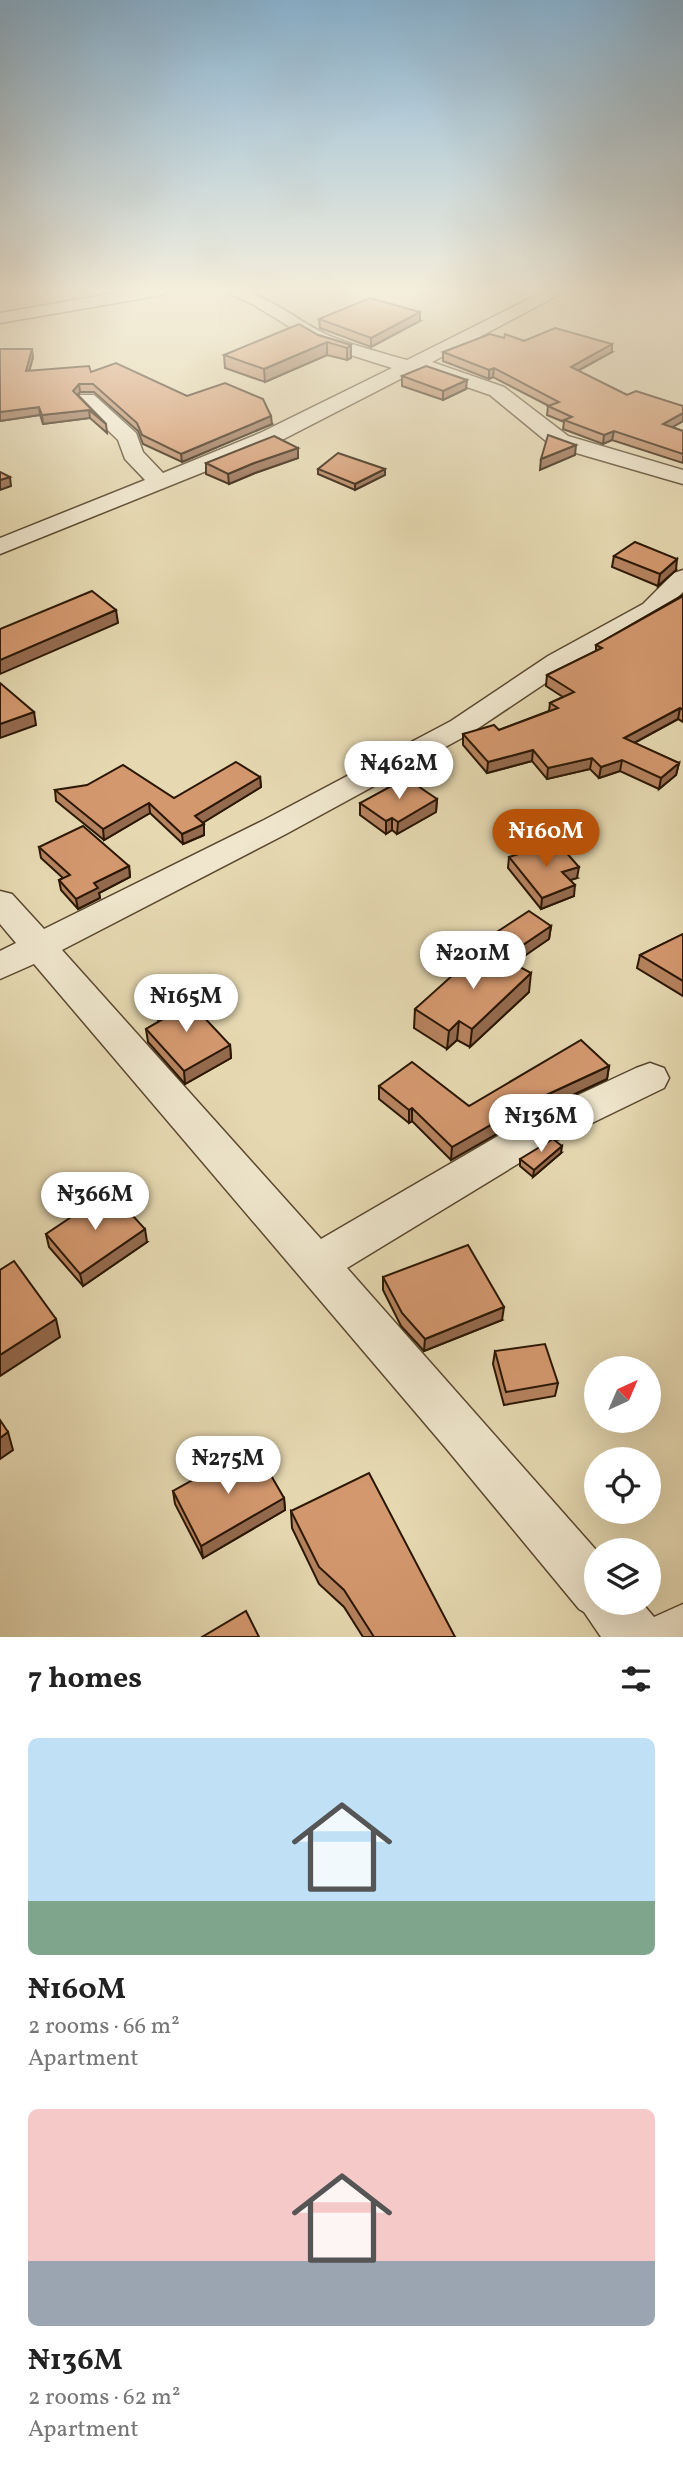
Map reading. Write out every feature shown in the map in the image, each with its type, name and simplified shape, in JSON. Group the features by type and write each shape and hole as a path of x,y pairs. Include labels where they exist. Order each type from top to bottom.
{"street":[{"path":"0,547 268,438 410,366"},
{"path":"418,366 497,390 560,441 683,477"},
{"path":"88,399 128,438 132,454 160,482"},
{"path":"0,965 37,944 275,827 461,727 558,662 652,609 683,578"},
{"path":"0,902 317,1264 584,1576"},
{"path":"317,1264 543,1129 650,1077"},
{"path":"617,1615 636,1637"},
{"path":"669,1637 683,1631"}],"building":[{"path":"0,366 27,366 26,371 89,366 91,372 107,366 123,366 187,396 225,383 263,399 271,416 181,454 142,435 137,423 93,384 79,384 73,391 106,424 89,410 42,415 39,407 0,412"},
{"path":"427,366 467,380 443,391 402,376"},
{"path":"480,366 572,366 627,395 636,391 683,406 683,413 663,424 683,431 683,454 614,431 604,435 564,420 572,417 548,406 559,402 494,368 489,370"},
{"path":"548,435 576,445 541,459"},
{"path":"274,436 298,448 228,474 206,463"},
{"path":"338,453 385,469 355,484 318,469"},
{"path":"0,472 10,477 0,480"},
{"path":"635,542 677,559 660,574 614,556"},
{"path":"92,591 116,610 0,660 0,629"},
{"path":"683,596 683,710 680,708 624,738 679,763 661,778 622,760 601,767 592,758 548,768 533,750 488,762 463,734 494,725 499,730 558,708 550,703 574,692 547,675 602,648 596,645"},
{"path":"0,683 34,712 0,724"},
{"path":"236,762 260,777 195,816 204,824 182,834 149,803 103,829 55,790 87,785 123,765 174,798"},
{"path":"406,778 437,799 398,822 392,818 386,821 360,803"},
{"path":"83,826 129,866 94,883 98,888 76,899 59,880 70,875 39,847"},
{"path":"557,842 579,867 562,872 575,885 542,898 509,857"},
{"path":"529,911 551,926 511,953 489,937"},
{"path":"683,934 683,981 640,955"},
{"path":"484,947 531,973 472,1029 459,1021 449,1031 415,1009"},
{"path":"184,996 230,1045 184,1071 146,1029 165,1018 157,1010"},
{"path":"581,1040 609,1066 529,1103 452,1147 412,1108 409,1110 379,1086 412,1062 469,1106"},
{"path":"553,1139 562,1146 534,1170 520,1159"},
{"path":"110,1191 145,1229 80,1274 46,1234"},
{"path":"468,1245 504,1307 425,1339 402,1313 383,1277"},
{"path":"14,1261 56,1319 0,1355 0,1270"},
{"path":"545,1344 558,1383 506,1392 495,1351"},
{"path":"0,1420 8,1432 0,1438"},
{"path":"254,1446 284,1498 201,1546 173,1491"},
{"path":"369,1473 455,1637 374,1637 344,1590 319,1567 291,1511"},
{"path":"246,1611 259,1637 202,1637"}]}
